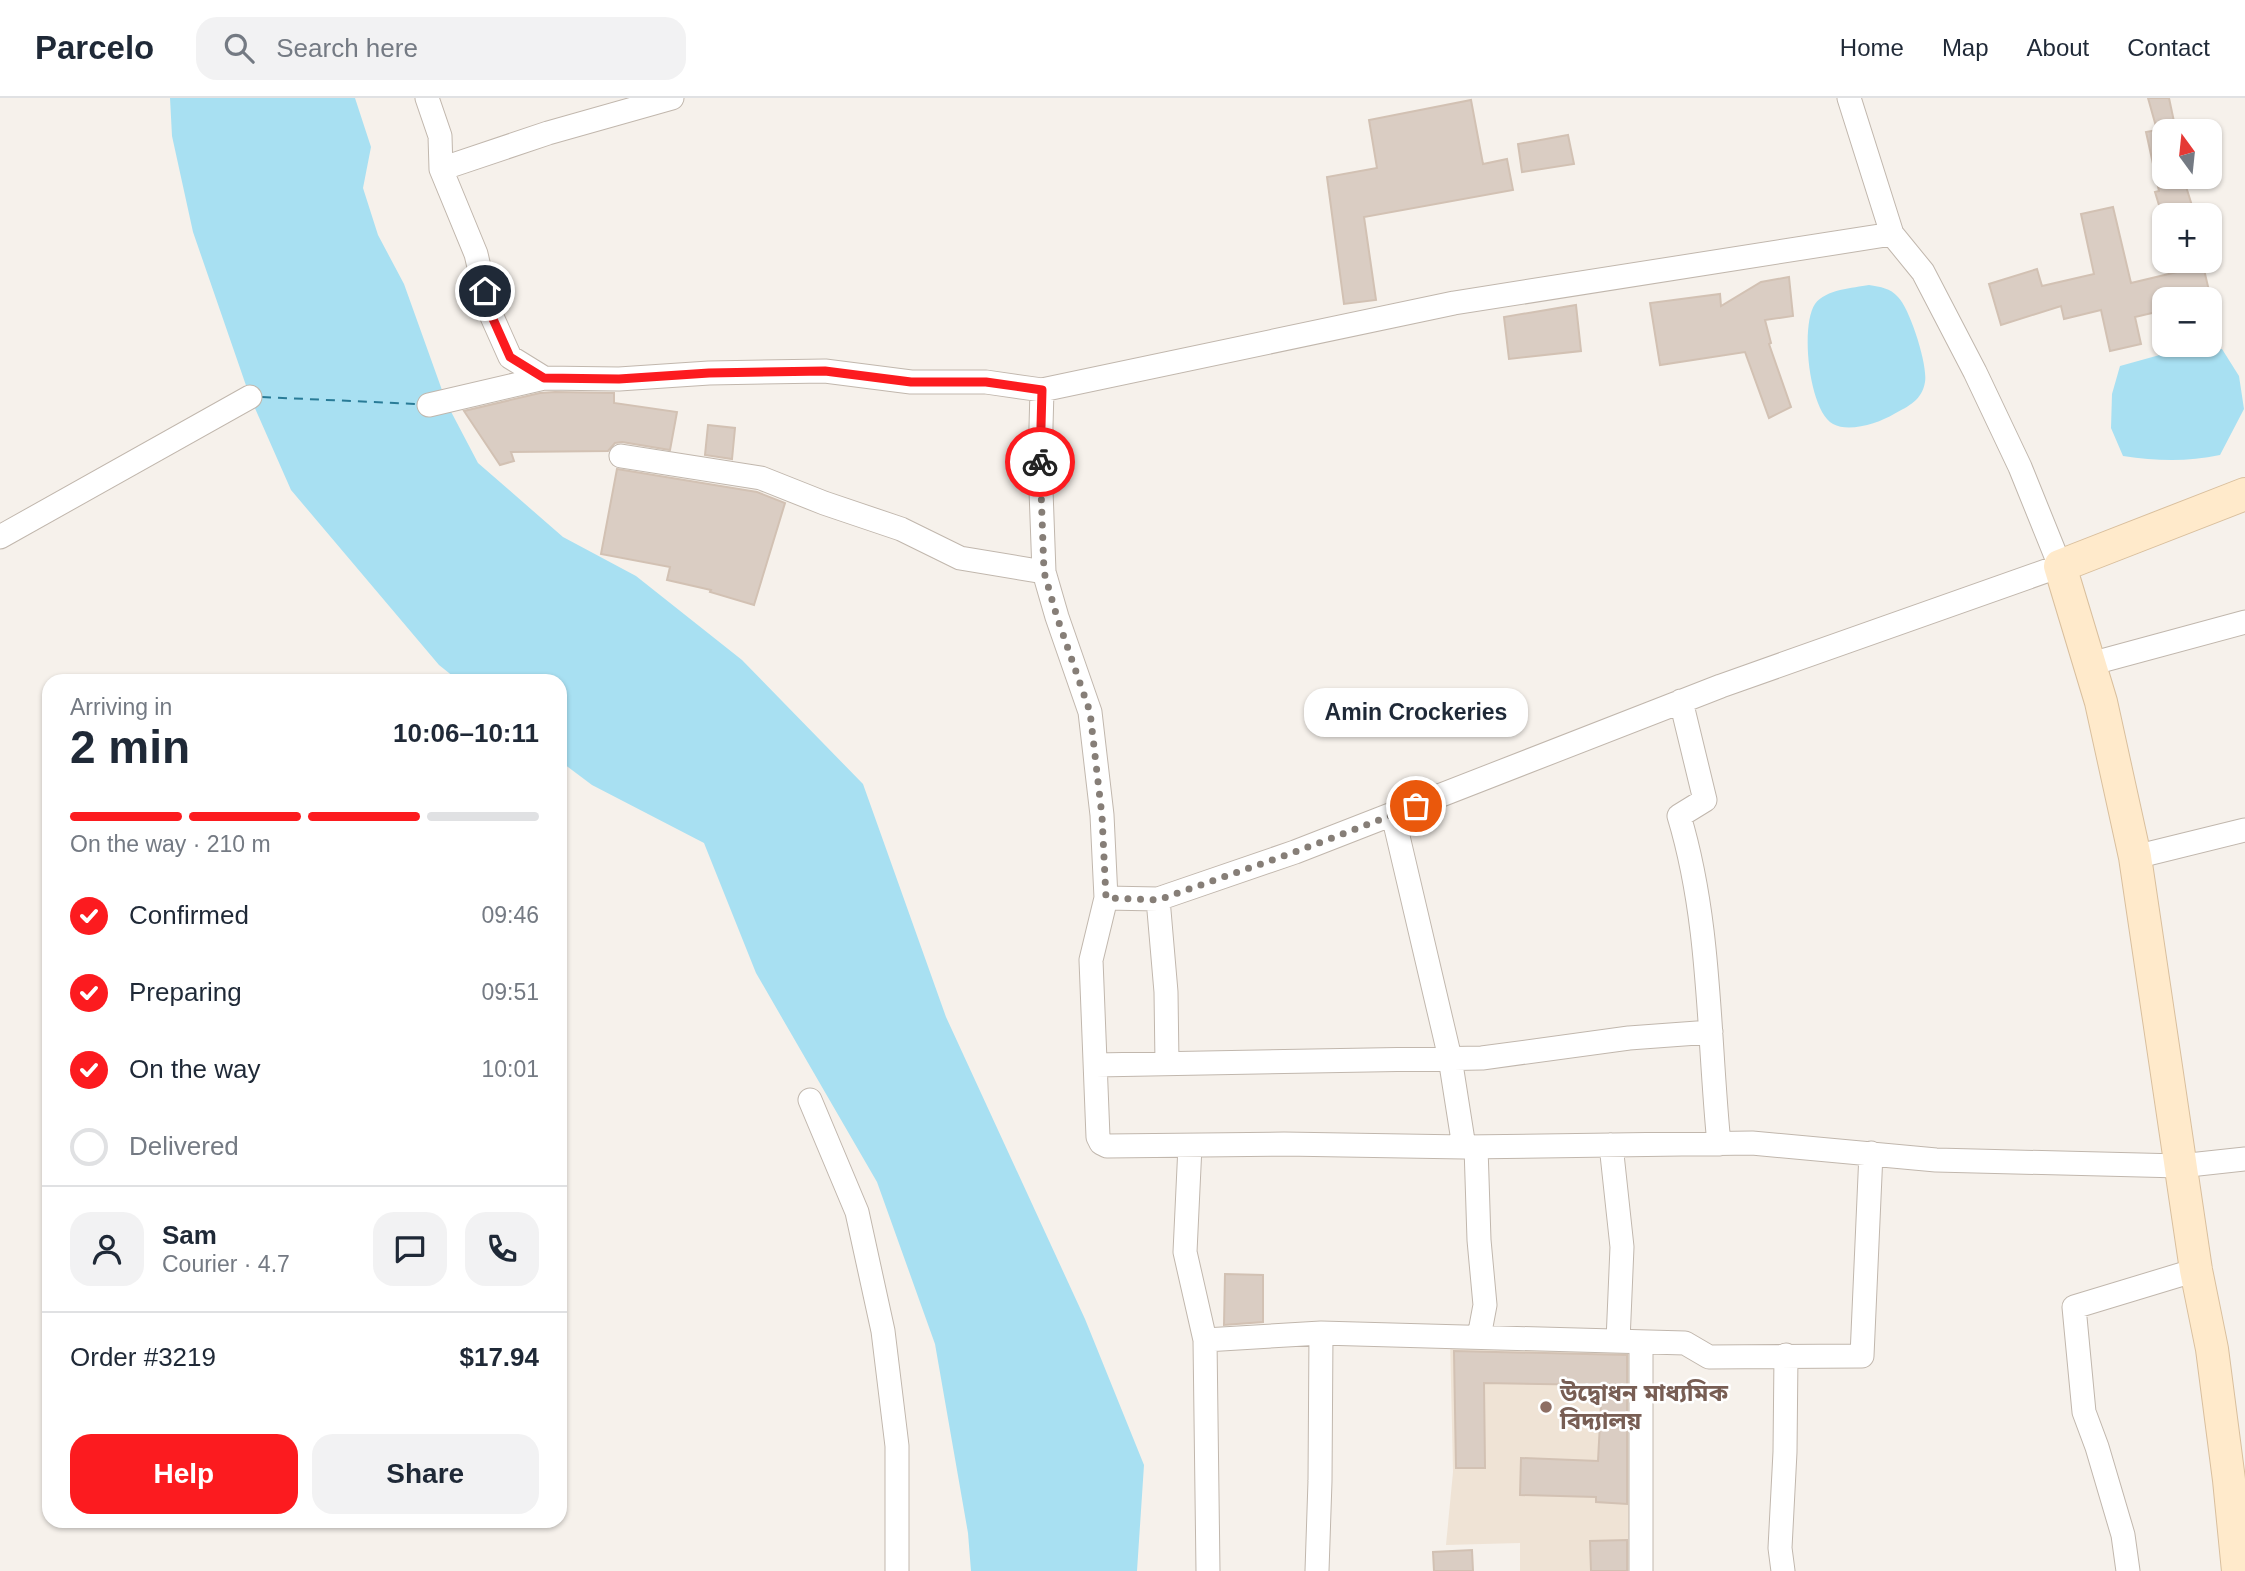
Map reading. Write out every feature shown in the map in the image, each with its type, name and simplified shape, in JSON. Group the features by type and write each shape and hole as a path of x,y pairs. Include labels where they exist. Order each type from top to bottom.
{"main road":[{"path":"2238,1571 2212,1349 2196,1270 2134,857 2101,702 2060,566 2245,494"}],"street":[{"path":"427,98 440,136 441,169 476,254 489,310 510,357 544,378"},
{"path":"441,169 548,133 672,98"},
{"path":"1106,898 1158,900 1393,815 1681,701 2060,566 2020,467 1975,372 1923,272 1892,234 1849,98"},
{"path":"429,405 544,378 619,379 709,373 825,371 911,382 986,382 1042,390 1454,303 1892,234"},
{"path":"1042,390 1040,463 1044,572 1090,712 1102,816 1106,898 1091,960 1096,1120 1101,1143 1107,1146 1284,1144 1470,1147 1752,1143 1936,1160 2180,1166 2245,1159"},
{"path":"0,537 250,397"},
{"path":"621,456 761,478 901,529 960,558 1044,572"},
{"path":"2090,664 2245,622"},
{"path":"1681,701 1705,800 1679,816 1688,845 1709,986 1719,1143"},
{"path":"1393,815 1470,1147 1485,1305 1479,1337"},
{"path":"2134,857 2245,830"},
{"path":"1158,900 1166,992 1167,1063"},
{"path":"1096,1065 1482,1058 1629,1038 1711,1032"},
{"path":"810,1100 857,1212 883,1331 897,1447 897,1571"},
{"path":"1611,1145 1622,1247 1618,1341"},
{"path":"1190,1146 1185,1252 1205,1339 1208,1571"},
{"path":"1205,1339 1321,1333 1479,1337 1685,1343 1709,1357 1862,1356 1871,1153"},
{"path":"2128,1571 2123,1535 2084,1412 2074,1307 2196,1270"},
{"path":"1317,1571 1321,1333"},
{"path":"1641,1342 1642,1571"},
{"path":"1783,1571 1780,1548 1786,1355"}],"shaded area":[{"name":"উদ্বোধন মাধ্যমিক বিদ্যালয়","path":"1450,1337 1641,1342 1641,1571 1520,1571 1520,1543 1446,1545 1453,1472"}],"water":[{"path":"170,98 355,98 371,147 363,188 378,235 404,284 447,404 478,463 563,537 636,576 742,660 863,784 946,1017 1085,1319 1144,1465 1137,1571 971,1571 968,1533 935,1344 877,1182 756,973 704,843 592,785 567,766 567,674 450,674 439,665 291,490 250,397 193,232 172,136"},
{"path":"1869,285 1888,290 1903,303 1921,351 1925,382 1914,402 1888,417 1864,426 1840,427 1825,416 1813,386 1808,348 1810,315 1815,304 1826,295"},
{"path":"2222,349 2239,376 2244,409 2220,455 2172,460 2123,456 2111,428 2112,394 2120,366 2152,357 2222,357"}],"building":[{"path":"2148,98 2169,98 2173,119 2154,119"},
{"path":"1471,100 1483,164 1507,159 1513,190 1364,217 1376,300 1344,304 1327,177 1377,168 1369,120"},
{"path":"2152,131 2152,159 2146,132"},
{"path":"1568,135 1574,164 1522,172 1518,144"},
{"path":"2187,189 2191,203 2158,203 2155,192"},
{"path":"2113,207 2131,283 2173,273 2205,273 2208,287 2152,287 2152,313 2135,317 2141,344 2110,351 2101,310 2064,319 2061,306 2001,325 1989,284 2037,269 2042,286 2094,274 2081,214"},
{"path":"1789,277 1793,316 1765,320 1771,343 1769,344 1791,407 1769,418 1745,352 1660,365 1650,303 1720,294 1721,306 1761,282"},
{"path":"1576,305 1581,351 1509,359 1504,317"},
{"path":"555,392 614,393 614,403 677,412 670,450 622,442 615,443 608,451 511,452 514,461 500,465 464,411"},
{"path":"708,425 735,428 732,459 705,455"},
{"path":"617,469 757,492 785,503 754,605 710,592 711,590 667,580 670,567 601,554"},
{"path":"1225,1274 1263,1275 1263,1322 1224,1325"},
{"path":"1454,1351 1627,1355 1627,1504 1596,1502 1596,1497 1520,1495 1521,1458 1598,1461 1602,1385 1484,1383 1485,1468 1456,1468"},
{"path":"1627,1540 1627,1571 1591,1571 1590,1541"},
{"path":"1472,1550 1473,1571 1434,1571 1433,1552"}],"ferry route":[{"path":"262,397 417,404"}],"way so far":[{"path":"1040,462 1044,572 1090,712 1102,816 1106,898 1158,900 1416,806"}],"place":[{"name":"Amin Crockeries","path":"1416,806"},
{"name":"উদ্বোধন মাধ্যমিক বিদ্যালয়","path":"1546,1407"}],"route":[{"path":"485,291 489,310 510,357 544,378 619,379 709,373 825,371 911,382 986,382 1042,390 1040,462"}]}
